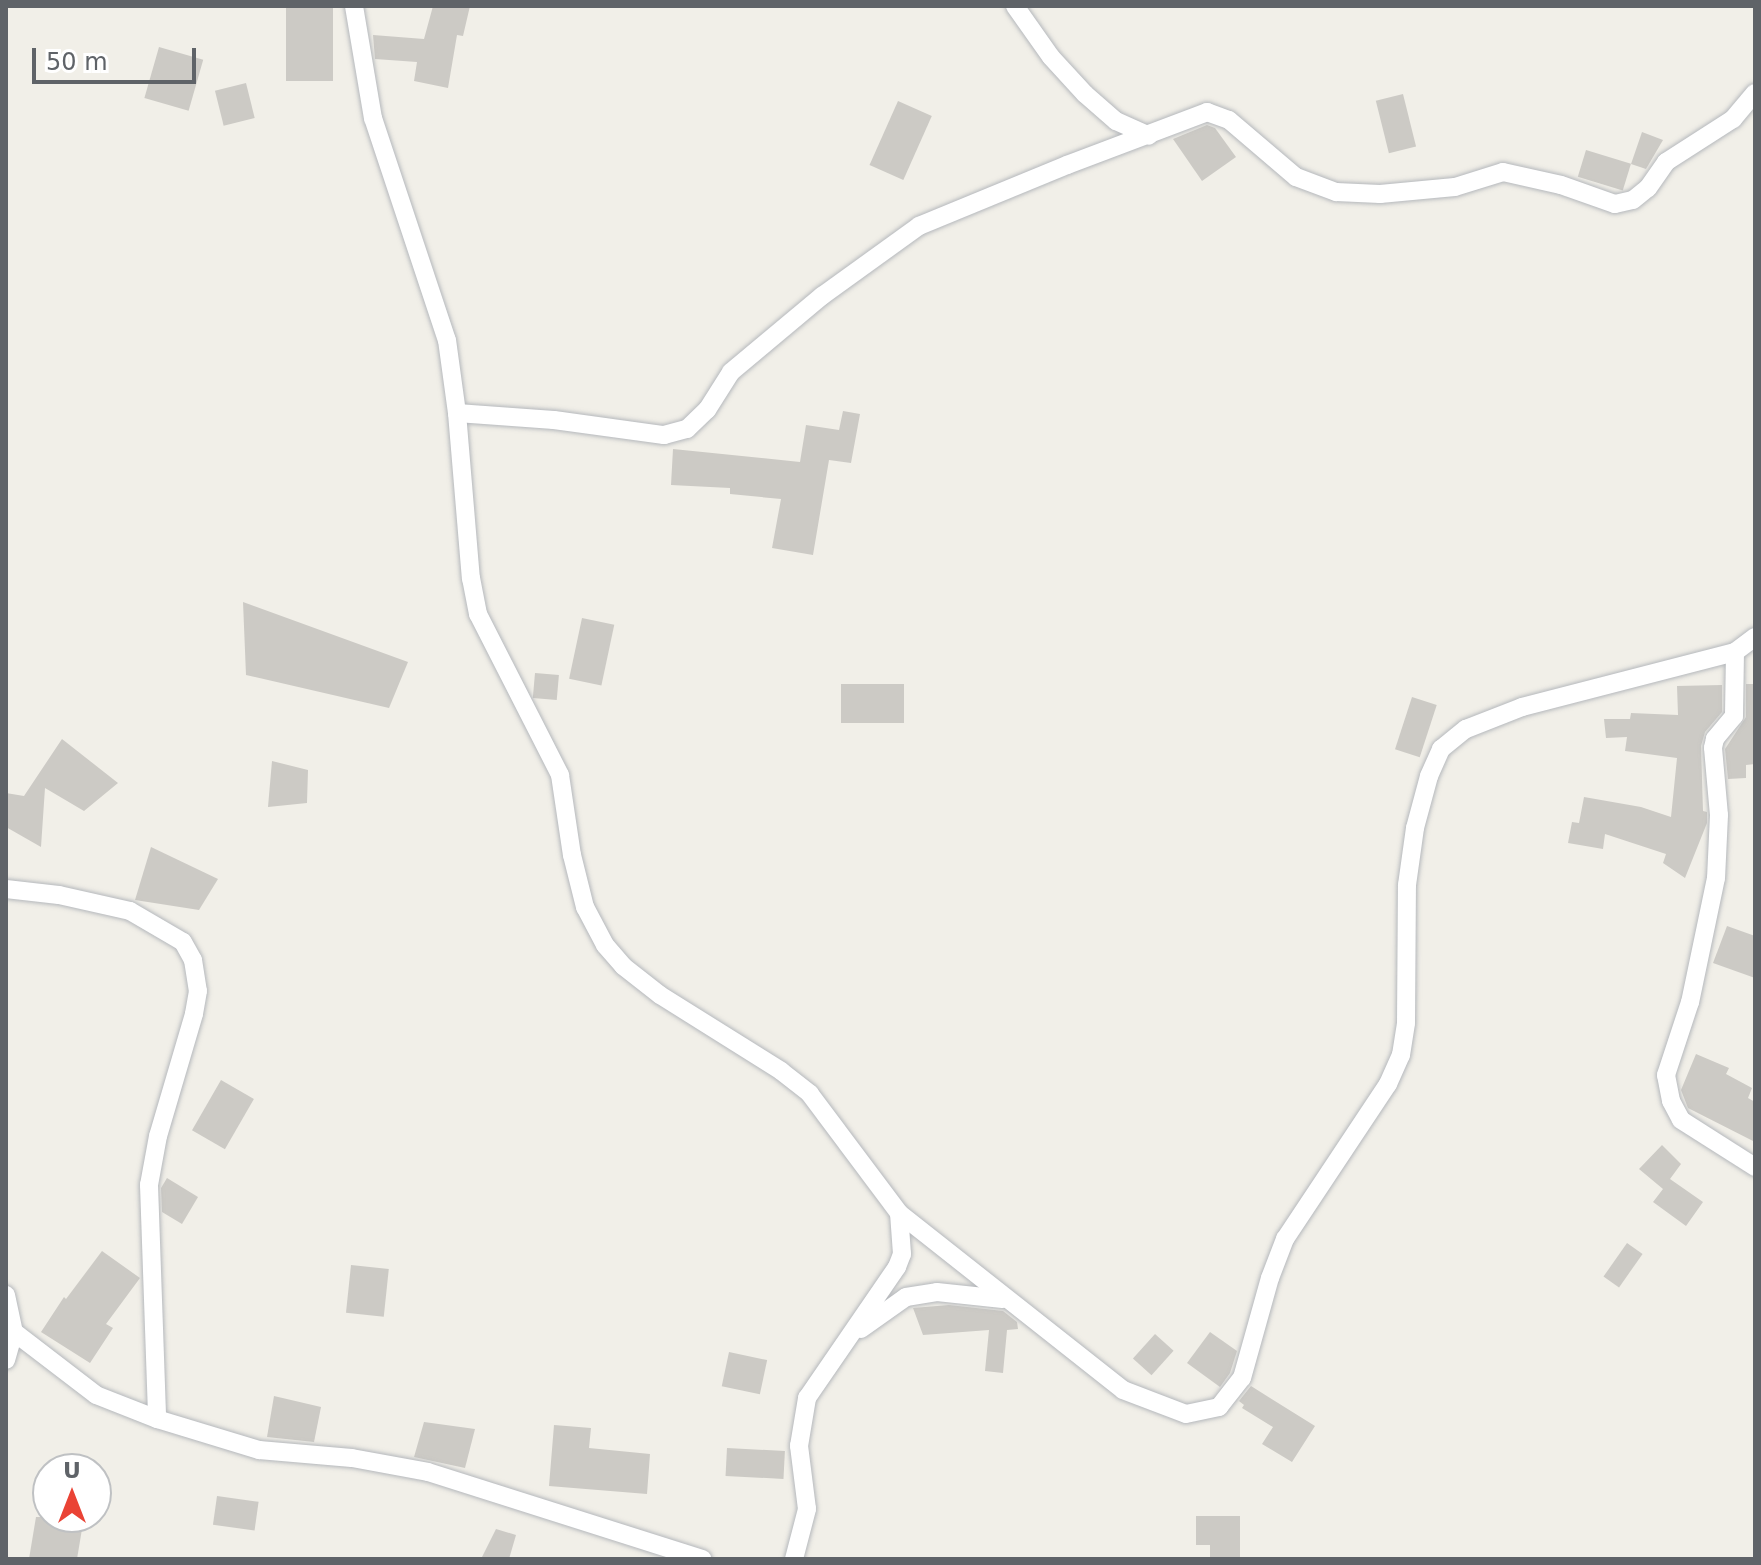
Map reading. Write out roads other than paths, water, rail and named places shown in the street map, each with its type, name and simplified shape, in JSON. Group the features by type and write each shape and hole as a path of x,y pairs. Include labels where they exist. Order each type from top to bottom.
{"street":[{"path":"354,6 373,118 447,340 457,413 471,578 478,614 494,651 547,744 560,775 572,855 585,907 605,945 623,966 660,995 781,1071 810,1094 899,1213 1003,1299 1123,1390 1186,1414 1219,1407 1242,1378 1270,1278 1285,1239 1388,1084 1401,1055 1406,1023 1407,885 1415,828 1429,776 1441,749 1466,729 1522,707 1735,652 1755,637"},
{"path":"1015,6 1051,57 1085,94 1116,121 1149,136"},
{"path":"457,413 554,420 664,435 687,429 707,410 731,372 822,296 919,226 1207,112 1229,120 1296,177 1336,192 1380,194 1455,187 1503,172 1561,185 1615,204 1633,200 1648,188 1666,162 1733,119 1755,93"},
{"path":"1735,652 1734,716 1715,739 1713,748 1719,815 1716,878 1690,1002 1666,1075 1671,1101 1681,1120 1755,1167"},
{"path":"6,889 59,895 130,911 183,942 193,960 198,991 194,1014 158,1136 149,1185 157,1419"},
{"path":"794,1559 807,1509 799,1446 807,1398 902,1254 899,1213"},
{"path":"846,1341 906,1297 937,1292 1003,1299"},
{"path":"6,1295 14,1332 6,1360"},
{"path":"14,1332 96,1395 157,1419 259,1450 352,1458 428,1472 703,1559"}]}
